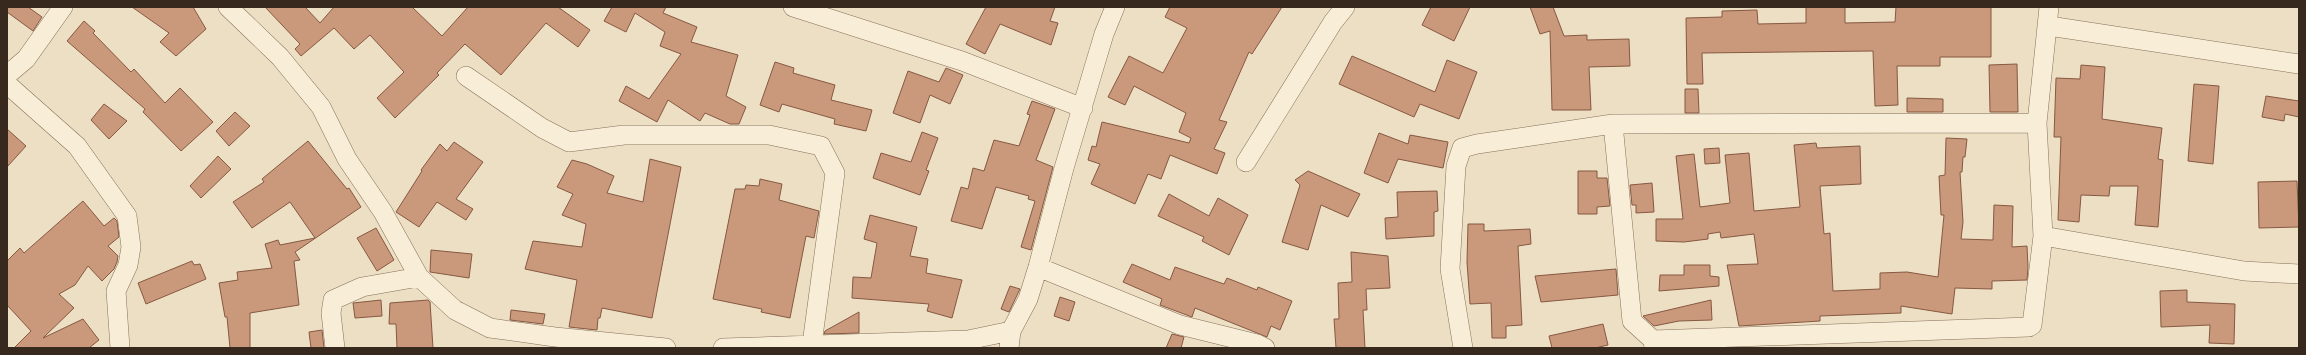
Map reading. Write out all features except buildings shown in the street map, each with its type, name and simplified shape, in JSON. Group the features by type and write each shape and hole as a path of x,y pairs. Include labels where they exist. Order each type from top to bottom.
{"street":[{"path":"7,75 26,59 63,7"},
{"path":"228,7 280,57 321,108 348,160 383,212 419,277 455,310 490,328 556,343 666,348"},
{"path":"793,7 962,61 1083,108"},
{"path":"723,348 968,340 1012,343 1038,267 1064,168 1104,34 1115,7"},
{"path":"1246,162 1333,22 1345,7"},
{"path":"1612,124 1632,322 1654,344 2029,327 2034,322 2043,236 2037,123 2049,26 2049,7"},
{"path":"2049,26 2299,64"},
{"path":"466,76 542,128 569,142 624,136 769,136 821,146 835,173 812,344"},
{"path":"7,84 77,146 127,216 132,247 128,265 116,291 120,348"},
{"path":"1463,348 1450,269 1456,166 1462,148 1477,144 1612,124 2037,123"},
{"path":"2043,236 2244,271 2299,274"},
{"path":"1038,267 1180,325 1265,348"},
{"path":"335,348 331,313 333,300 362,287 419,277"}]}
